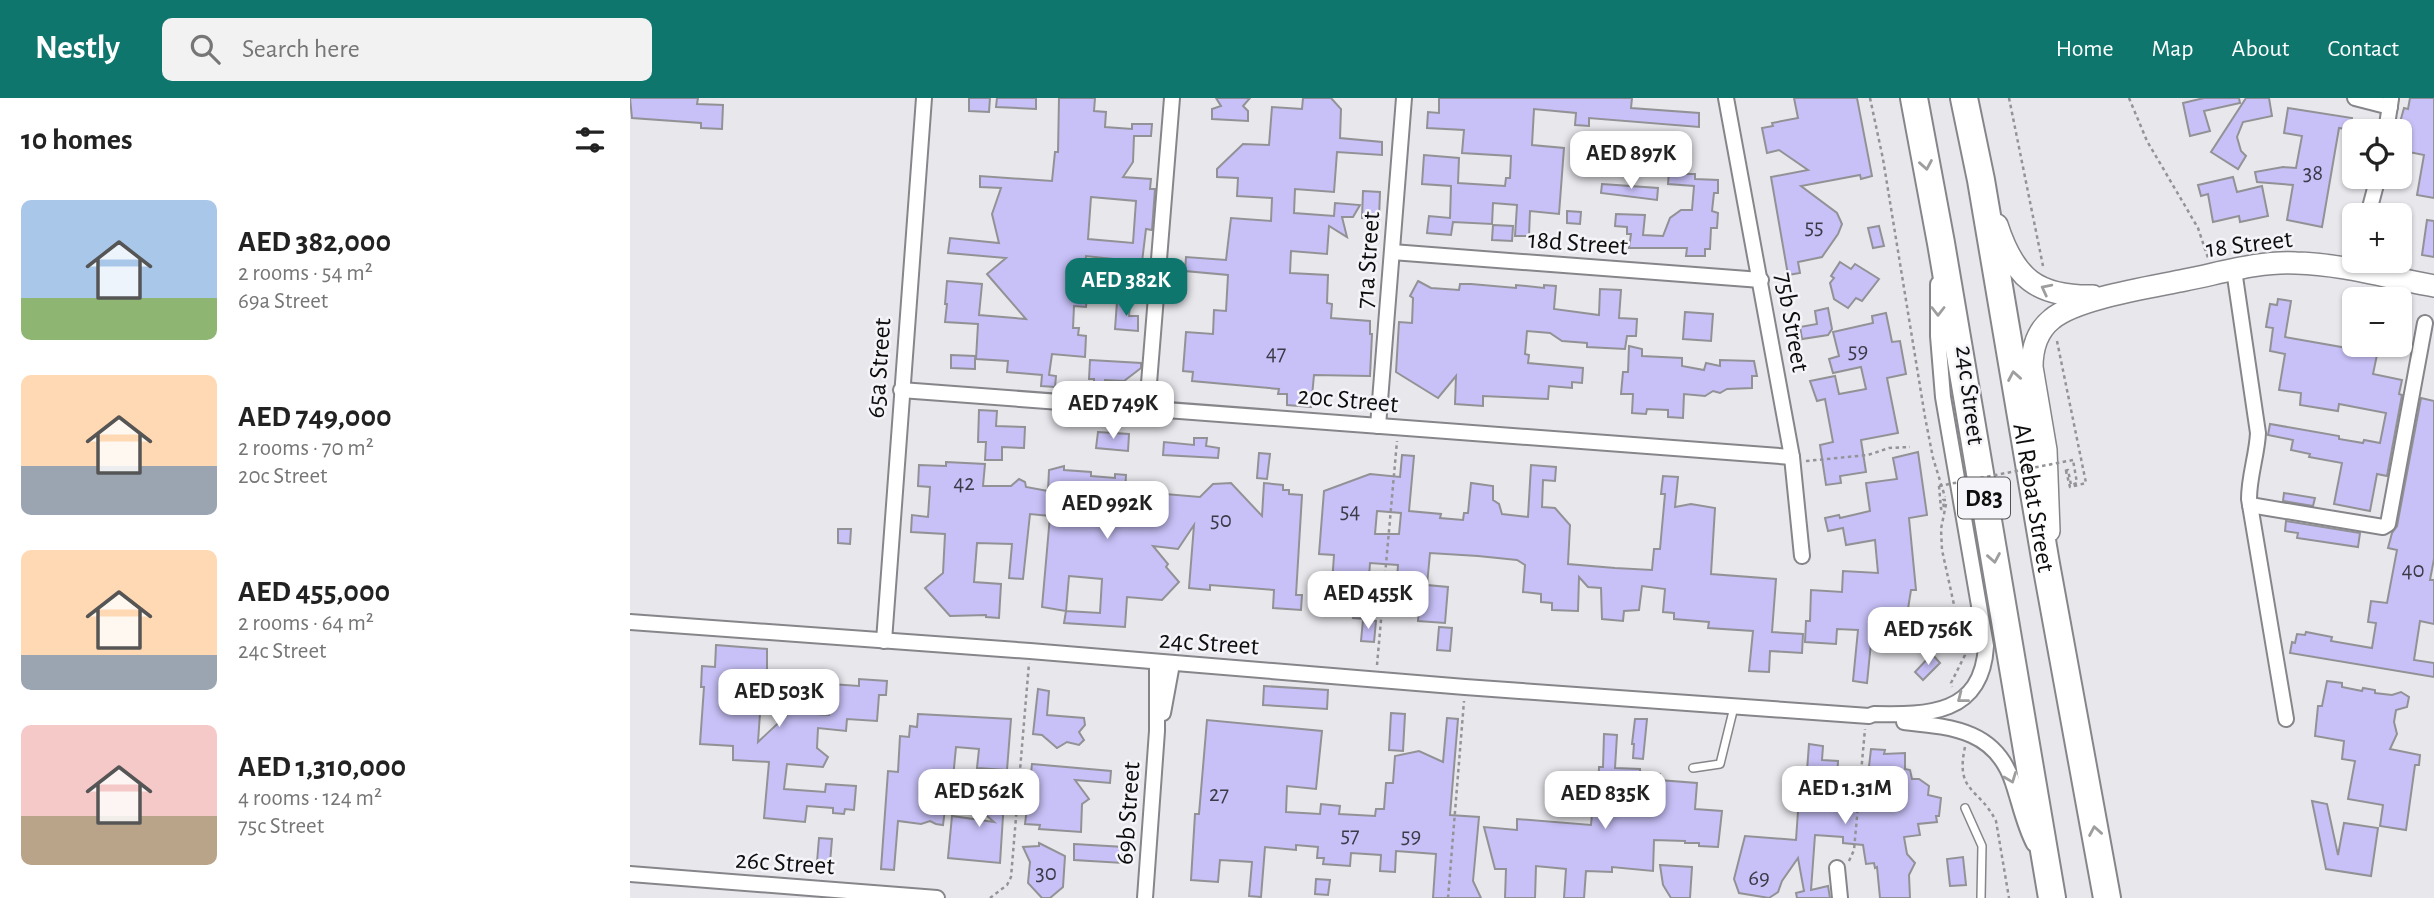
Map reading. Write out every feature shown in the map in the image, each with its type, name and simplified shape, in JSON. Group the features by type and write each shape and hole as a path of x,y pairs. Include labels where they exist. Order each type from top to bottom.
{"highway":[{"name":"Al Rebat Street","path":"1914,98 2052,898"},
{"name":"Al Rebat Street","path":"1964,98 1981,180 2046,564 2107,898"}],"street":[{"name":"65a Street","path":"884,641 924,98"},
{"path":"1147,408 1172,98"},
{"name":"71a Street","path":"1378,426 1404,98"},
{"name":"75b Street","path":"1726,98 1792,460 1802,556"},
{"path":"2354,98 2391,103"},
{"name":"18 Street","path":"1981,180 2006,250 2021,272 2055,294 2112,295"},
{"path":"2372,203 2376,189"},
{"name":"24c Street","path":"630,622 1030,651 1465,687 1868,715 1922,715 1941,710 1963,699 1981,675 1986,646 1943,397 1938,305 1941,243"},
{"name":"18d Street","path":"1392,252 1761,280"},
{"name":"18 Street","path":"2046,564 2050,522 2048,469 2032,366 2034,345 2045,326 2061,312 2112,295 2234,270 2295,263 2342,266"},
{"path":"2234,270 2258,433 2250,479 2250,505 2286,719"},
{"name":"18 Street","path":"2384,273 2434,286"},
{"path":"2250,505 2383,527 2388,524 2425,323"},
{"name":"20c Street","path":"901,390 1792,460"},
{"name":"69b Street","path":"1145,898 1157,731 1165,663"},
{"name":"24c Street","path":"1868,715 1873,719 1949,727 1968,733 1987,744 2002,760 2013,783 2026,827 2045,860"},
{"path":"1837,871 1840,898"},
{"name":"26c Street","path":"630,874 844,894 937,898"}],"lane":[{"path":"1693,768 1720,764 1734,706"},
{"path":"1965,808 1982,846 1980,898"}],"path":[{"path":"1870,98 1883,159 1925,417 1933,458 1946,500 1941,529 1942,550 1965,655 1951,683 1953,690 1963,699"},
{"path":"2129,98 2147,141 2202,237 2211,275"},
{"path":"1376,679 1398,428"},
{"path":"1792,460 1868,454 1910,446"},
{"path":"1946,500 1943,500 1944,509 1941,509 1939,486 2073,460 2077,483 2071,485 2068,470"},
{"path":"990,898 1007,885 1011,877 1030,651"},
{"path":"1448,898 1465,687"},
{"path":"1837,871 1851,858 1854,850 1868,715"},
{"path":"1968,733 1961,772 1965,783 1996,821 2009,898"}],"building":[{"path":"630,98 698,98 697,104 723,105 722,129 701,128 701,123 632,118"},
{"path":"969,98 990,98 989,112 969,111"},
{"path":"997,98 1036,98 1036,109 996,107"},
{"path":"1059,98 1095,98 1094,111 1106,112 1105,127 1132,129 1132,124 1152,124 1151,136 1134,136 1133,162 1123,177 1151,179 1150,189 1155,189 1152,230 1146,229 1142,262 1086,256 1084,282 1091,283 1091,295 1087,295 1086,307 1074,306 1073,328 1079,328 1078,335 1086,336 1085,357 1052,354 1049,375 1056,376 1055,387 1041,386 1042,375 1007,372 1008,361 976,359 978,324 945,322 945,304 947,281 982,284 979,315 1026,319 987,274 1006,258 948,253 950,238 999,243 992,214 1001,188 980,187 980,176 1052,181 1055,152 1058,152","holes":["1091,197 1136,201 1133,243 1088,239"]},
{"path":"1216,98 1250,98 1243,106 1248,111 1248,121 1212,119 1212,109 1221,106"},
{"path":"1303,98 1331,98 1341,109 1340,138 1382,142 1382,155 1337,152 1334,192 1295,189 1294,213 1334,216 1335,203 1360,205 1353,217 1342,217 1347,237 1329,226 1327,254 1291,251 1290,273 1328,275 1327,303 1332,304 1331,318 1370,321 1372,334 1370,376 1314,375 1311,407 1287,405 1287,394 1278,394 1279,389 1192,381 1193,372 1183,371 1186,332 1213,334 1214,310 1226,311 1228,275 1185,271 1186,257 1226,260 1231,218 1271,221 1272,198 1237,196 1238,178 1217,177 1217,169 1243,144 1269,145 1272,107 1302,109"},
{"path":"1439,98 1632,98 1631,108 1699,113 1699,127 1589,118 1589,126 1575,125 1576,113 1534,109 1532,145 1564,148 1559,214 1530,211 1529,236 1515,236 1517,205 1493,203 1492,224 1453,222 1451,235 1427,233 1429,216 1450,218 1451,186 1422,184 1424,155 1459,158 1458,183 1505,186 1506,178 1510,178 1511,156 1462,153 1464,130 1427,128 1428,112 1439,113"},
{"path":"1794,98 1857,98 1872,176 1861,179 1860,175 1801,186 1837,213 1842,224 1822,257 1798,262 1800,273 1788,275 1771,177 1808,170 1779,150 1767,153 1762,128 1773,126 1772,123 1798,118"},
{"path":"2204,98 2239,98 2240,103 2204,111 2210,131 2190,136 2183,103"},
{"path":"2246,98 2269,98 2272,116 2243,122 2237,137 2241,151 2246,156 2238,169 2211,152"},
{"path":"2410,98 2434,98 2434,198 2417,195 2424,155 2412,153 2412,119 2401,119 2404,108 2408,109"},
{"path":"2288,108 2352,118 2342,119 2342,129 2339,128 2322,227 2287,220 2293,185 2257,182 2255,172 2283,167 2296,168 2302,136 2284,133"},
{"path":"1670,160 1688,161 1687,174 1695,174 1695,179 1718,180 1718,193 1714,193 1712,211 1718,213 1717,228 1711,228 1710,249 1705,249 1705,256 1686,256 1687,248 1629,248 1631,234 1627,234 1627,227 1615,226 1616,214 1645,215 1643,235 1663,236 1670,218 1681,210 1692,210 1694,186 1668,184"},
{"path":"2233,177 2237,192 2262,186 2268,216 2240,222 2239,216 2213,222 2208,194 2201,196 2198,185"},
{"path":"1602,184 1658,188 1657,200 1601,193"},
{"path":"1363,191 1380,192 1379,219 1362,218"},
{"path":"1567,211 1581,212 1580,224 1567,223"},
{"path":"2427,220 2434,221 2434,257 2422,255"},
{"path":"1493,225 1513,226 1512,241 1492,240"},
{"path":"1879,226 1884,246 1873,248 1868,228"},
{"path":"1840,262 1851,269 1855,264 1879,279 1862,301 1856,298 1848,308 1834,299 1830,283 1834,278 1831,276"},
{"path":"1418,281 1431,288 1459,290 1460,284 1516,288 1516,285 1544,288 1544,285 1556,286 1554,309 1599,315 1600,289 1621,290 1619,318 1637,319 1636,336 1627,336 1625,349 1587,347 1587,343 1562,341 1550,333 1527,331 1525,354 1529,355 1528,363 1583,368 1582,383 1572,382 1572,388 1549,386 1548,399 1483,396 1483,406 1455,404 1456,376 1438,398 1396,372 1399,322 1412,323 1413,298 1410,296"},
{"path":"2278,299 2291,301 2285,337 2342,347 2342,357 2377,357 2373,374 2402,380 2399,394 2402,395 2387,476 2377,474 2370,511 2334,504 2342,463 2309,457 2310,454 2291,450 2293,440 2268,435 2270,424 2339,436 2339,439 2380,443 2386,413 2339,404 2338,411 2300,405 2301,393 2279,390 2285,354 2270,351 2273,328 2266,327 2270,304 2277,305"},
{"path":"1117,302 1130,304 1129,316 1138,316 1138,331 1115,329"},
{"path":"1828,308 1832,329 1828,335 1802,339 1800,327 1817,324 1815,311"},
{"path":"1685,312 1713,314 1711,341 1683,339"},
{"path":"1886,313 1892,342 1900,341 1906,374 1887,378 1898,433 1861,440 1866,472 1840,476 1841,483 1826,485 1820,445 1833,442 1825,399 1817,401 1810,381 1835,376 1839,394 1866,389 1861,367 1833,373 1829,359 1839,356 1833,332 1873,323 1872,316"},
{"path":"1629,346 1642,349 1642,356 1682,358 1682,366 1704,370 1706,363 1720,366 1720,360 1754,361 1757,376 1752,376 1752,388 1727,389 1720,393 1713,391 1705,396 1684,394 1683,418 1668,417 1668,410 1647,409 1646,414 1632,413 1633,394 1621,394 1623,372 1628,372"},
{"path":"951,355 975,356 975,369 951,368"},
{"path":"1090,360 1141,363 1141,368 1124,381 1105,380 1105,390 1094,390 1094,379 1089,379"},
{"path":"2421,398 2434,401 2434,559 2430,580 2434,580 2434,624 2420,621 2414,660 2434,663 2434,677 2290,653 2297,634 2305,635 2306,632 2332,637 2331,641 2372,648 2376,623 2368,622 2371,601 2387,603 2397,550 2388,548 2397,526"},
{"path":"979,410 997,411 996,426 1025,427 1024,448 1002,447 1002,460 985,460 986,442 978,442"},
{"path":"1098,432 1129,434 1128,451 1096,448"},
{"path":"1194,438 1207,438 1206,446 1219,448 1218,458 1163,455 1164,442 1194,445"},
{"path":"1918,452 1927,515 1909,518 1916,590 1911,590 1907,615 1913,616 1908,636 1902,642 1871,643 1867,683 1853,681 1858,630 1837,629 1836,644 1805,642 1806,621 1810,621 1811,590 1842,592 1843,571 1878,573 1875,540 1846,545 1843,528 1828,531 1825,518 1839,515 1840,518 1870,511 1866,483 1897,479 1893,458"},
{"path":"1259,453 1270,454 1267,479 1257,478"},
{"path":"1402,455 1414,456 1409,511 1441,514 1440,518 1463,520 1464,513 1468,513 1471,483 1493,486 1493,500 1499,504 1502,514 1528,517 1531,465 1556,467 1555,481 1543,480 1542,507 1555,508 1570,525 1568,564 1652,570 1654,549 1660,549 1665,494 1661,494 1663,476 1678,477 1675,507 1691,504 1715,508 1711,574 1776,579 1772,632 1803,634 1802,653 1770,651 1769,672 1749,671 1753,631 1708,628 1709,622 1674,619 1674,613 1663,612 1665,589 1642,586 1639,610 1624,611 1623,621 1602,619 1601,588 1588,587 1579,577 1578,611 1552,610 1552,603 1541,602 1541,594 1523,592 1525,565 1517,560 1478,556 1430,553 1427,585 1448,587 1445,623 1418,621 1419,608 1395,606 1398,565 1370,563 1366,619 1330,613 1334,555 1319,554 1324,491 1370,474 1400,477","holes":["1377,511 1401,513 1399,534 1375,534"]},
{"path":"946,462 985,464 983,486 1011,486 1019,479 1025,482 1026,487 1048,491 1049,470 1064,466 1064,470 1091,472 1091,476 1115,478 1115,474 1126,475 1125,492 1102,491 1100,518 1123,520 1124,515 1128,516 1130,491 1200,497 1213,484 1231,483 1262,516 1264,483 1283,485 1283,490 1289,490 1289,494 1302,495 1296,595 1302,595 1301,610 1273,608 1274,590 1210,585 1210,590 1189,588 1194,525 1178,549 1153,546 1179,582 1162,600 1127,597 1125,627 1064,623 1066,611 1042,607 1050,516 1030,514 1023,579 1009,578 1012,544 977,543 974,582 1001,584 999,618 986,615 950,616 925,588 943,573 945,534 911,532 912,515 928,517 930,487 918,486 919,465 946,466","holes":["1069,576 1102,579 1100,613 1066,611"]},
{"path":"2284,493 2315,498 2313,506 2283,501"},
{"path":"2286,521 2360,533 2358,547 2297,538 2298,533 2285,531"},
{"path":"838,529 851,529 850,544 838,543"},
{"path":"1363,620 1376,621 1374,642 1361,641"},
{"path":"1439,627 1452,628 1450,651 1437,650"},
{"path":"716,645 767,649 767,677 749,676 748,698 761,699 758,742 790,712 829,715 831,684 859,686 859,679 887,681 886,695 879,695 877,721 847,719 846,731 818,728 817,748 828,757 823,767 787,764 784,789 825,792 826,784 856,786 854,810 845,809 844,814 833,813 833,808 807,806 805,822 764,818 769,762 733,760 733,746 700,744 704,687 701,687 702,666 715,667"},
{"path":"1932,654 1940,663 1923,680 1915,672"},
{"path":"819,671 831,672 830,684 818,684"},
{"path":"2327,681 2342,683 2342,687 2362,691 2363,688 2375,690 2375,693 2392,695 2401,692 2409,697 2407,707 2396,710 2394,722 2397,734 2390,749 2420,755 2419,765 2415,765 2406,830 2380,826 2383,805 2348,799 2355,761 2342,759 2344,741 2315,736 2318,706 2322,706"},
{"path":"1264,686 1328,690 1327,709 1263,705"},
{"path":"1038,689 1049,691 1047,715 1084,718 1085,725 1079,732 1084,740 1079,745 1067,742 1057,748 1042,735 1033,734"},
{"path":"1391,713 1405,714 1403,751 1389,750"},
{"path":"918,714 1011,719 1007,770 977,768 979,749 956,747 953,778 949,777 943,825 930,821 921,824 898,821 894,870 881,869 888,771 898,772 900,736 909,737 910,726 917,727"},
{"path":"1447,718 1458,719 1450,815 1479,817 1473,881 1481,898 1433,898 1436,854 1396,851 1395,872 1380,871 1381,855 1351,853 1350,866 1323,864 1324,858 1317,858 1318,847 1296,845 1296,850 1265,847 1261,897 1249,896 1252,862 1220,860 1218,882 1191,880 1195,814 1199,814 1207,720 1322,731 1316,789 1287,786 1286,812 1320,814 1321,804 1340,806 1339,814 1375,816 1376,809 1384,809 1386,783 1393,783 1395,756 1419,751 1443,762"},
{"path":"1635,719 1647,719 1643,759 1633,758"},
{"path":"1604,734 1617,735 1615,768 1640,769 1640,773 1660,774 1659,780 1697,783 1695,809 1722,811 1718,847 1699,846 1699,843 1685,841 1654,840 1653,871 1612,867 1612,872 1586,871 1584,898 1564,898 1566,869 1536,866 1535,898 1505,898 1506,869 1495,869 1484,827 1517,830 1517,819 1591,825 1594,793 1598,793 1599,767 1603,767"},
{"path":"1809,744 1823,746 1822,760 1838,761 1837,782 1867,784 1871,749 1885,750 1884,754 1905,753 1905,769 1910,770 1912,779 1919,779 1929,786 1928,795 1941,798 1937,822 1918,824 1920,835 1904,837 1907,854 1915,863 1909,875 1910,898 1880,898 1877,867 1875,868 1874,863 1866,864 1863,845 1843,843 1843,837 1815,835 1811,890 1828,886 1830,898 1797,898 1796,893 1804,891 1798,858 1782,881 1778,892 1769,898 1739,893 1734,879 1745,836 1796,840 1800,783 1806,784"},
{"path":"1032,764 1111,771 1110,783 1075,780 1089,799 1082,804 1081,832 1039,829 1040,825 1025,824"},
{"path":"982,779 996,790 1000,800 1003,816 1000,863 948,858 952,816 994,822 970,801 969,795"},
{"path":"2312,801 2327,804 2338,855 2344,823 2378,828 2371,876 2326,869"},
{"path":"819,838 832,839 830,863 817,862"},
{"path":"1039,843 1065,856 1063,887 1050,898 1042,898 1028,883 1030,862 1023,847 1039,846"},
{"path":"1074,844 1124,847 1123,863 1074,860"},
{"path":"1963,857 1966,885 1950,886 1947,859"},
{"path":"1660,865 1692,867 1690,898 1671,898 1663,885"},
{"path":"1316,879 1330,880 1328,895 1315,894"}]}
